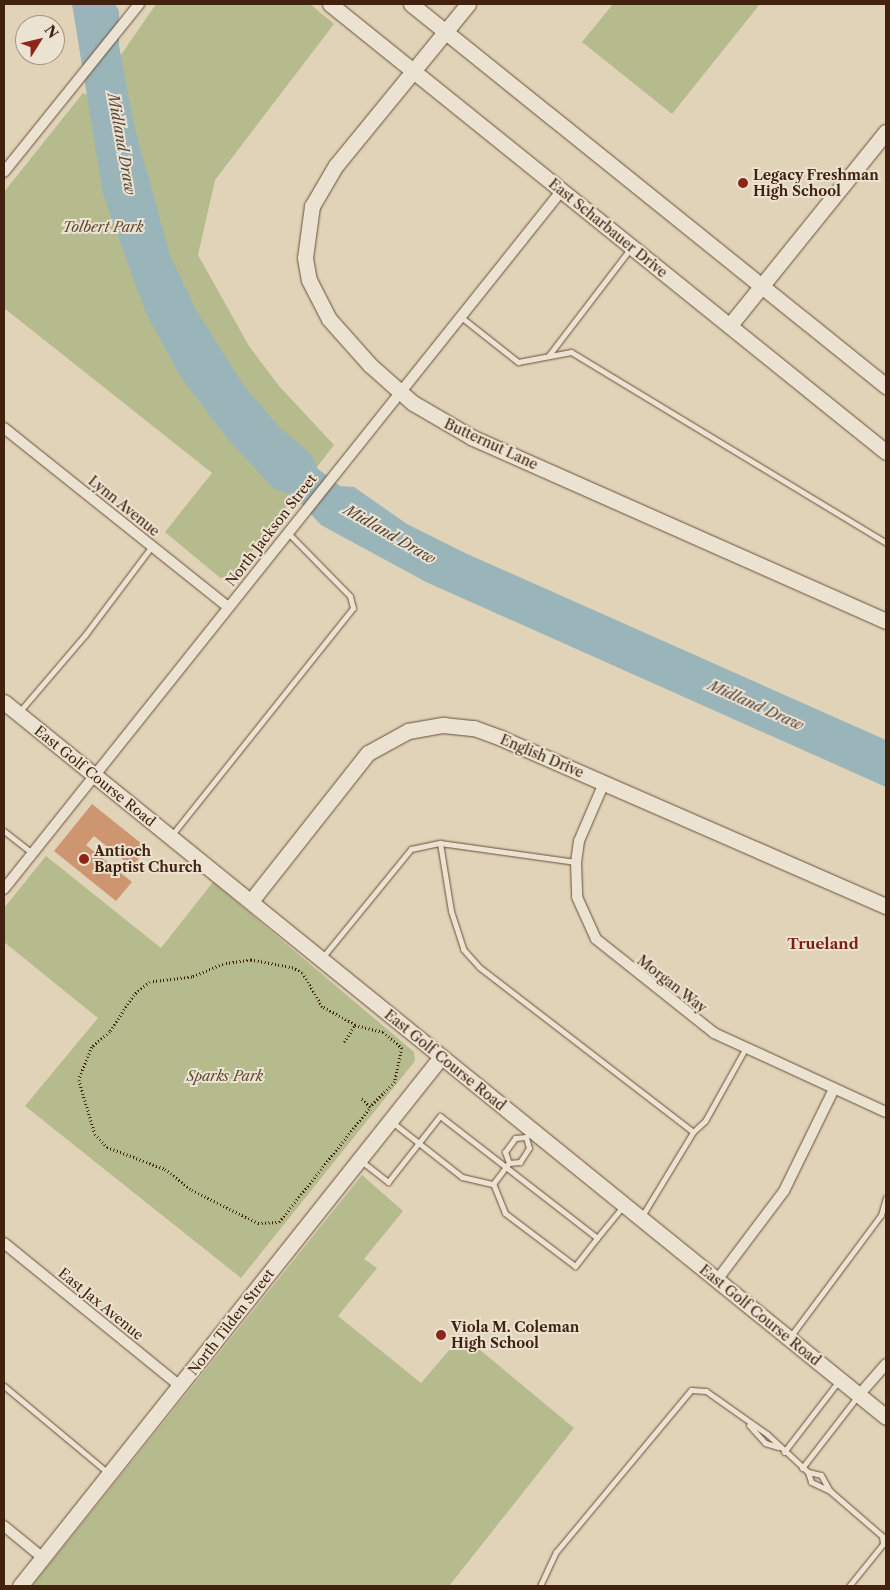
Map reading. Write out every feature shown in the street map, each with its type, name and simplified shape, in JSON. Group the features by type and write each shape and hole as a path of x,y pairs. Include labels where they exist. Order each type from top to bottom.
{"street":[{"path":"5,169 120,24 139,4"},
{"name":"East Scharbauer Drive","path":"330,4 886,452"},
{"path":"411,4 886,386"},
{"name":"Butternut Lane","path":"468,4 330,172 312,206 306,230 307,270 319,303 349,343 400,391 473,438 886,621"},
{"path":"730,325 884,138"},
{"name":"North Jackson Street","path":"4,889 333,473 562,190"},
{"name":"Lynn Avenue","path":"4,428 227,606"},
{"name":"East Golf Course Road","path":"4,702 251,901 441,1057 529,1133 624,1205 886,1417"},
{"name":"English Drive","path":"251,901 363,759 408,731 443,725 474,728 886,906"},
{"name":"Morgan Way","path":"604,783 579,841 576,862 577,897 596,938 672,1002 745,1050 886,1112"},
{"name":"North Tilden Street","path":"20,1586 441,1057"},
{"path":"716,1280 784,1191 834,1089"},
{"name":"East Jax Avenue","path":"4,1243 180,1386"},
{"path":"859,1395 886,1364"},
{"path":"4,1526 43,1558"}],"lane":[{"path":"548,356 632,246"},
{"path":"461,316 518,362 571,352 886,543"},
{"path":"170,836 353,608 350,596 287,532"},
{"path":"18,714 85,635 152,546"},
{"path":"4,831 32,853"},
{"path":"440,843 463,949 479,967 693,1132"},
{"path":"321,959 411,849 440,843 576,862"},
{"path":"640,1218 693,1132 705,1121 745,1050"},
{"path":"359,1160 388,1182 440,1116 508,1165 597,1238"},
{"path":"390,1121 462,1177 493,1184"},
{"path":"493,1184 508,1165 520,1162 529,1148 529,1133 515,1138 505,1152 508,1165"},
{"path":"493,1184 505,1213 575,1266 624,1205"},
{"path":"789,1338 883,1216 886,1198"},
{"path":"784,1452 840,1380"},
{"path":"4,1386 109,1474"},
{"path":"540,1586 556,1552 685,1393 698,1388 706,1391 749,1425 765,1443 784,1452 808,1472 821,1475 830,1491"},
{"path":"802,1468 859,1395"},
{"path":"749,1425 772,1437 778,1448"},
{"path":"808,1472 815,1485 830,1491 882,1536 883,1544 849,1586"}],"path":[{"path":"251,960 293,968 302,973 322,1007 355,1025 383,1032 402,1048 395,1082 370,1107 279,1222 258,1222 192,1190 165,1169 107,1147 96,1134 79,1080 92,1047 110,1032 134,995 150,982 192,977 223,964 251,960"},
{"path":"344,1042 355,1025"},
{"path":"360,1098 370,1107"}],"green space":[{"name":"Tolbert Park","path":"156,4 310,4 334,24 215,180 198,255 249,346 279,386 334,445 232,577 224,581 165,532 212,473 4,308 4,192 83,93 92,97"},
{"path":"613,4 760,4 672,114 582,42"},
{"name":"Sparks Park","path":"46,856 161,948 213,882 414,1052 415,1061 241,1278 25,1106 98,1018 4,942 4,908"},
{"path":"362,1175 403,1211 364,1259 377,1268 338,1316 421,1383 462,1335 574,1428 449,1586 32,1586"}],"water":[{"name":"Midland Draw","path":"72,4 115,4 119,11 119,45 134,125 170,255 195,308 242,383 279,427 312,455 317,468 340,486 354,487 407,524 465,553 886,740 886,787 426,582 321,525 294,496 273,488 226,437 180,376 145,311 103,194"}],"building":[{"name":"Antioch Baptist Church","path":"92,804 147,848 132,867 94,836 86,845 132,882 116,901 54,851"}],"place":[{"name":"Legacy Freshman High School","path":"743,183"},
{"name":"Antioch Baptist Church","path":"84,859"},
{"name":"Viola M. Coleman High School","path":"441,1335"}],"district":[{"name":"Trueland","path":"823,944"}]}
